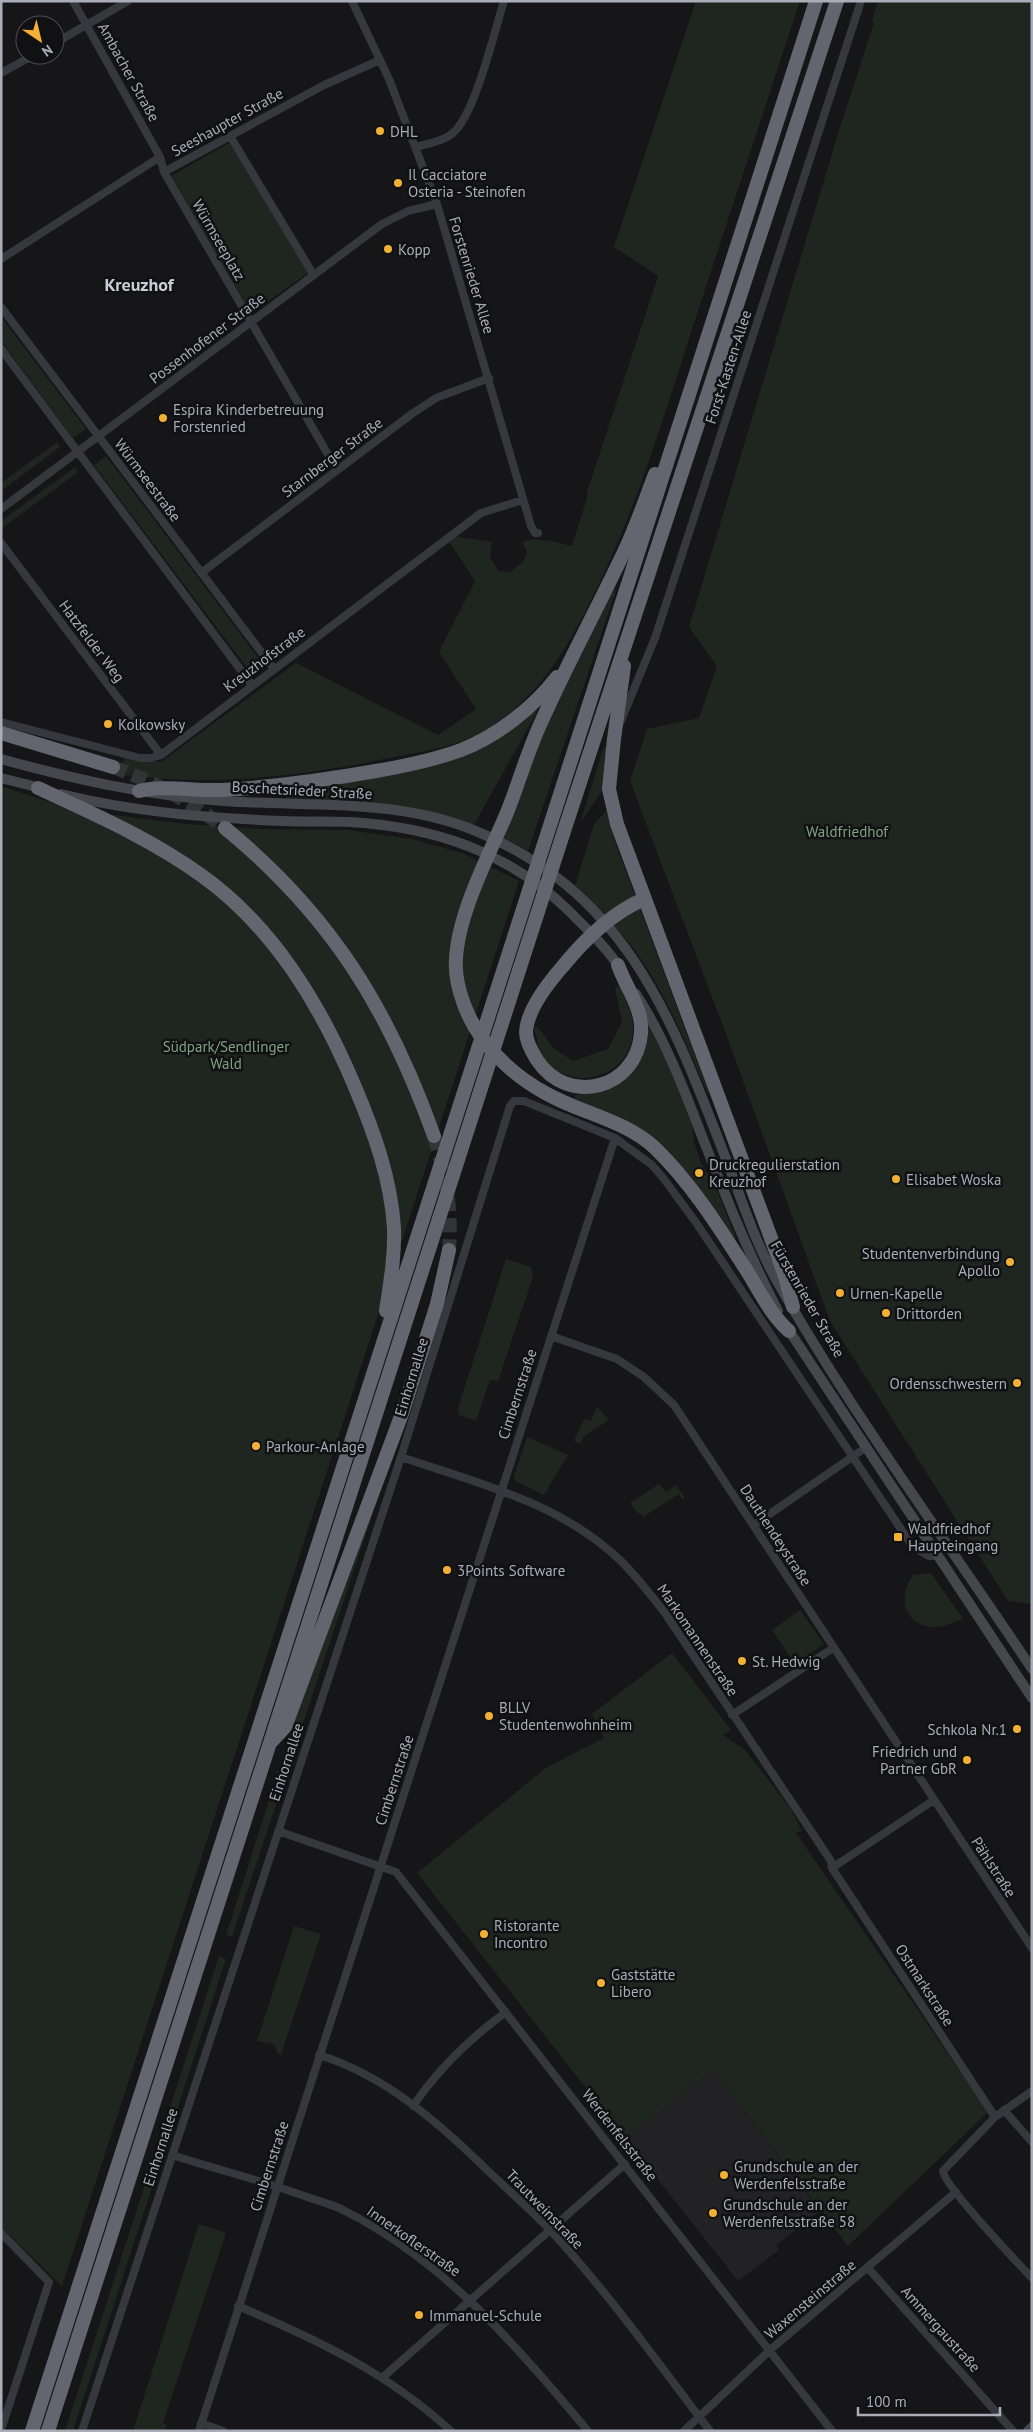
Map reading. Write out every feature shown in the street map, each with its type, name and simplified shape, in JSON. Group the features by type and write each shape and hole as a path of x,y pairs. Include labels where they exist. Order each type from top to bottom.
{"highway":[{"path":"32,2431 382,1344 492,1012 816,1"},
{"path":"48,2431 268,1746 532,936 564,831 837,1"},
{"path":"676,436 659,463 625,550 538,728 509,808 471,898 456,960 458,980 473,1024 483,1040 505,1064 527,1082 549,1096 625,1127 653,1146 680,1173 747,1271 778,1321 789,1331"},
{"path":"625,645 624,676 614,739 609,789 617,824 784,1273 793,1307"},
{"path":"138,791 155,787 176,790 221,790 292,784 341,778 434,759 462,750 500,729 529,706 569,663"},
{"path":"1,732 113,767"},
{"path":"38,788 148,841 202,876 264,933 308,991 339,1049 371,1123 387,1177 394,1228 394,1259 382,1344"},
{"path":"226,828 278,876 336,942 374,1001 398,1045 434,1136"},
{"path":"618,966 624,983 640,1012 641,1033 635,1057 621,1075 604,1084 589,1087 571,1086 555,1079 541,1066 531,1051 526,1032 535,1006 551,979 584,943 616,914 644,899"},
{"path":"268,1746 285,1727 403,1411 434,1313 447,1267 449,1250"}],"main road":[{"name":"Boschetsrieder Straße","path":"1,758 57,774 138,791 226,802 355,806 419,814 466,827 500,841 552,874 582,899"},
{"name":"Boschetsrieder Straße","path":"1,778 128,808 189,815 283,821 352,822 415,830 459,842 491,855 547,890 575,916"},
{"name":"Fürstenrieder Straße","path":"582,899 621,942 665,1011 689,1065 763,1254 793,1307 842,1387 1032,1669"},
{"name":"Fürstenrieder Straße","path":"575,916 598,940 618,966 651,1017 677,1070 740,1233 789,1331 1032,1698"},
{"path":"1022,1683 1032,1676"},
{"path":"1028,2431 1032,2428"}],"street":[{"name":"Ambacher Straße","path":"74,1 160,157"},
{"path":"65,37 128,1"},
{"name":"Forstenrieder Allee","path":"352,1 380,60 437,204 532,530 538,533"},
{"path":"416,147 448,137 456,131 468,113 504,1"},
{"name":"Forst-Kasten-Allee","path":"614,739 655,638 860,1"},
{"name":"Seeshaupter Straße","path":"1,259 160,157 164,172 324,85 380,60"},
{"path":"1,73 16,65"},
{"path":"230,136 313,274"},
{"name":"Würmseeplatz","path":"164,172 251,322"},
{"name":"Possenhofener Straße","path":"1,509 382,224 408,211 437,204"},
{"name":"Würmseestraße","path":"1,308 274,669"},
{"path":"251,322 337,470"},
{"path":"1,349 252,685"},
{"name":"Starnberger Straße","path":"201,573 436,398 488,378"},
{"name":"Kreuzhofstraße","path":"161,755 481,513 523,500"},
{"name":"Hatzfelder Weg","path":"1,543 161,755"},
{"path":"1,722 140,758 151,758 161,755"},
{"name":"Einhornallee","path":"82,2431 401,1456 510,1106 514,1101 524,1101 615,1138"},
{"path":"615,1138 652,1165 664,1179 854,1456 913,1547 929,1556 937,1556"},
{"name":"Cimbernstraße","path":"200,2427 500,1490 615,1138"},
{"name":"Dauthendeystraße","path":"551,1336 617,1358 644,1377 677,1409 934,1800"},
{"path":"754,1525 865,1448"},
{"name":"Markomannenstraße","path":"401,1456 543,1507 565,1519 620,1560 665,1613 831,1861 832,1868"},
{"path":"732,1715 834,1648"},
{"path":"832,1868 934,1800"},
{"name":"Pählstraße","path":"934,1800 1032,1948"},
{"name":"Werdenfelsstraße","path":"278,1831 396,1872 832,2431"},
{"name":"Ostmarkstraße","path":"832,1868 995,2117"},
{"path":"413,2106 449,2059 475,2035 506,2012"},
{"name":"Trautweinstraße","path":"319,2056 346,2063 383,2085 461,2144 549,2229 605,2294 710,2431"},
{"path":"1031,2277 956,2192 943,2176 942,2171 944,2166 995,2117 1032,2091"},
{"path":"1004,2110 1032,2142"},
{"name":"Innerkoflerstraße","path":"172,2155 277,2186 344,2210 411,2252 438,2271 470,2299 556,2392 588,2431"},
{"path":"383,2377 625,2164"},
{"name":"Waxensteinstraße","path":"684,2431 770,2350 956,2192"},
{"path":"1,2233 49,2282 1,2430"},
{"name":"Ammergaustraße","path":"868,2268 1014,2431"},
{"path":"238,2306 310,2337 383,2377 452,2431"},
{"path":"200,2427 223,2431"}],"shaded area":[{"name":"Grundschule an der Werdenfelsstraße","path":"713,2070 820,2211 776,2245 779,2250 738,2281 626,2139"}],"green space":[{"path":"696,1 800,1 641,483 614,551 579,624 543,679 513,710 495,724 459,742 434,749 325,770 256,778 187,780 118,774 125,757 161,762 296,663 438,735 476,709 439,652 475,581 448,540 454,536 492,542 490,557 499,571 510,572 523,562 527,552 522,542 541,540 572,546 587,498 587,492 658,276 614,247"},
{"name":"Waldfriedhof","path":"878,1 1032,1 1032,1604 1008,1601 830,1321 726,1034 630,781 647,729 699,718 717,666 689,627 841,124 874,23 872,22"},
{"path":"229,143 308,273 251,313 171,176"},
{"path":"1,317 86,429 73,438 1,341"},
{"path":"57,442 60,447 1,491 1,483"},
{"path":"106,456 263,664 251,673 94,465"},
{"path":"75,467 78,472 1,529 1,521"},
{"path":"613,588 616,590 528,851 492,832"},
{"path":"532,710 538,710 474,825 450,818 381,805 285,800 288,789 407,771"},
{"path":"604,746 607,747 602,791 580,823"},
{"name":"Südpark/Sendlinger Wald","path":"1,786 74,810 186,824 261,829 348,830 412,839 462,853 519,881 62,2286 1,2227"},
{"path":"606,811 615,842 708,1094 674,1017 642,961 616,927 575,886 594,824"},
{"path":"620,985 633,1023 631,1046 623,1059 612,1069 598,1076 584,1078 569,1076 555,1069 541,1054 534,1028 538,1027 553,1048 573,1061 608,1049 622,1022 615,988"},
{"path":"648,1024 676,1081 692,1124 694,1142 701,1163 715,1186 736,1238 732,1239 624,1120 575,1099 575,1095 601,1091 624,1080 643,1056"},
{"path":"506,1259 531,1267 533,1277 498,1381 490,1380 476,1421 459,1415 458,1408"},
{"path":"597,1406 609,1420 583,1437 580,1444 574,1441 584,1419 591,1421"},
{"path":"527,1437 568,1455 544,1495 515,1481 514,1476"},
{"path":"659,1484 666,1492 676,1485 685,1498 682,1499 679,1494 643,1517 640,1513 638,1514 630,1503"},
{"path":"382,1486 232,1937 226,1935 300,1703"},
{"path":"931,1573 963,1619 944,1626 929,1627 911,1617 905,1604 906,1589 909,1582 913,1575"},
{"path":"800,1610 824,1644 795,1664 772,1630"},
{"path":"672,1653 731,1730 723,1735 745,1750 790,1808 802,1831 796,1833 988,2112 848,2246 713,2070 626,2139 417,1873 547,1767 604,1738 592,1714"},
{"path":"294,1926 321,1934 281,2055 277,2053 274,2044 257,2041"},
{"path":"219,1956 226,1959 73,2431 65,2431"},
{"path":"199,2224 226,2233 163,2423 167,2425 165,2431 133,2431"}],"tunnel":[{"path":"113,767 171,793 225,828"},
{"path":"434,1136 449,1205 449,1250"}],"place":[{"name":"DHL","path":"380,131"},
{"name":"Il Cacciatore Osteria - Steinofen","path":"398,183"},
{"name":"Kopp","path":"388,249"},
{"name":"Espira Kinderbetreuung Forstenried","path":"163,418"},
{"name":"Kolkowsky","path":"108,724"},
{"name":"Druckregulierstation Kreuzhof","path":"699,1173"},
{"name":"Elisabet Woska","path":"896,1179"},
{"name":"Studentenverbindung Apollo","path":"1010,1262"},
{"name":"Urnen-Kapelle","path":"840,1293"},
{"name":"Drittorden","path":"886,1313"},
{"name":"Ordensschwestern","path":"1017,1383"},
{"name":"Parkour-Anlage","path":"256,1446"},
{"name":"Waldfriedhof Haupteingang","path":"898,1537"},
{"name":"3Points Software","path":"447,1570"},
{"name":"St. Hedwig","path":"742,1661"},
{"name":"BLLV Studentenwohnheim","path":"489,1716"},
{"name":"Schkola Nr.1","path":"1017,1729"},
{"name":"Friedrich und Partner GbR","path":"967,1760"},
{"name":"Ristorante Incontro","path":"484,1934"},
{"name":"Gaststätte Libero","path":"601,1983"},
{"name":"Grundschule an der Werdenfelsstraße","path":"724,2175"},
{"name":"Grundschule an der Werdenfelsstraße 58","path":"713,2213"},
{"name":"Immanuel-Schule","path":"419,2315"}],"district":[{"name":"Kreuzhof","path":"139,284"}]}
